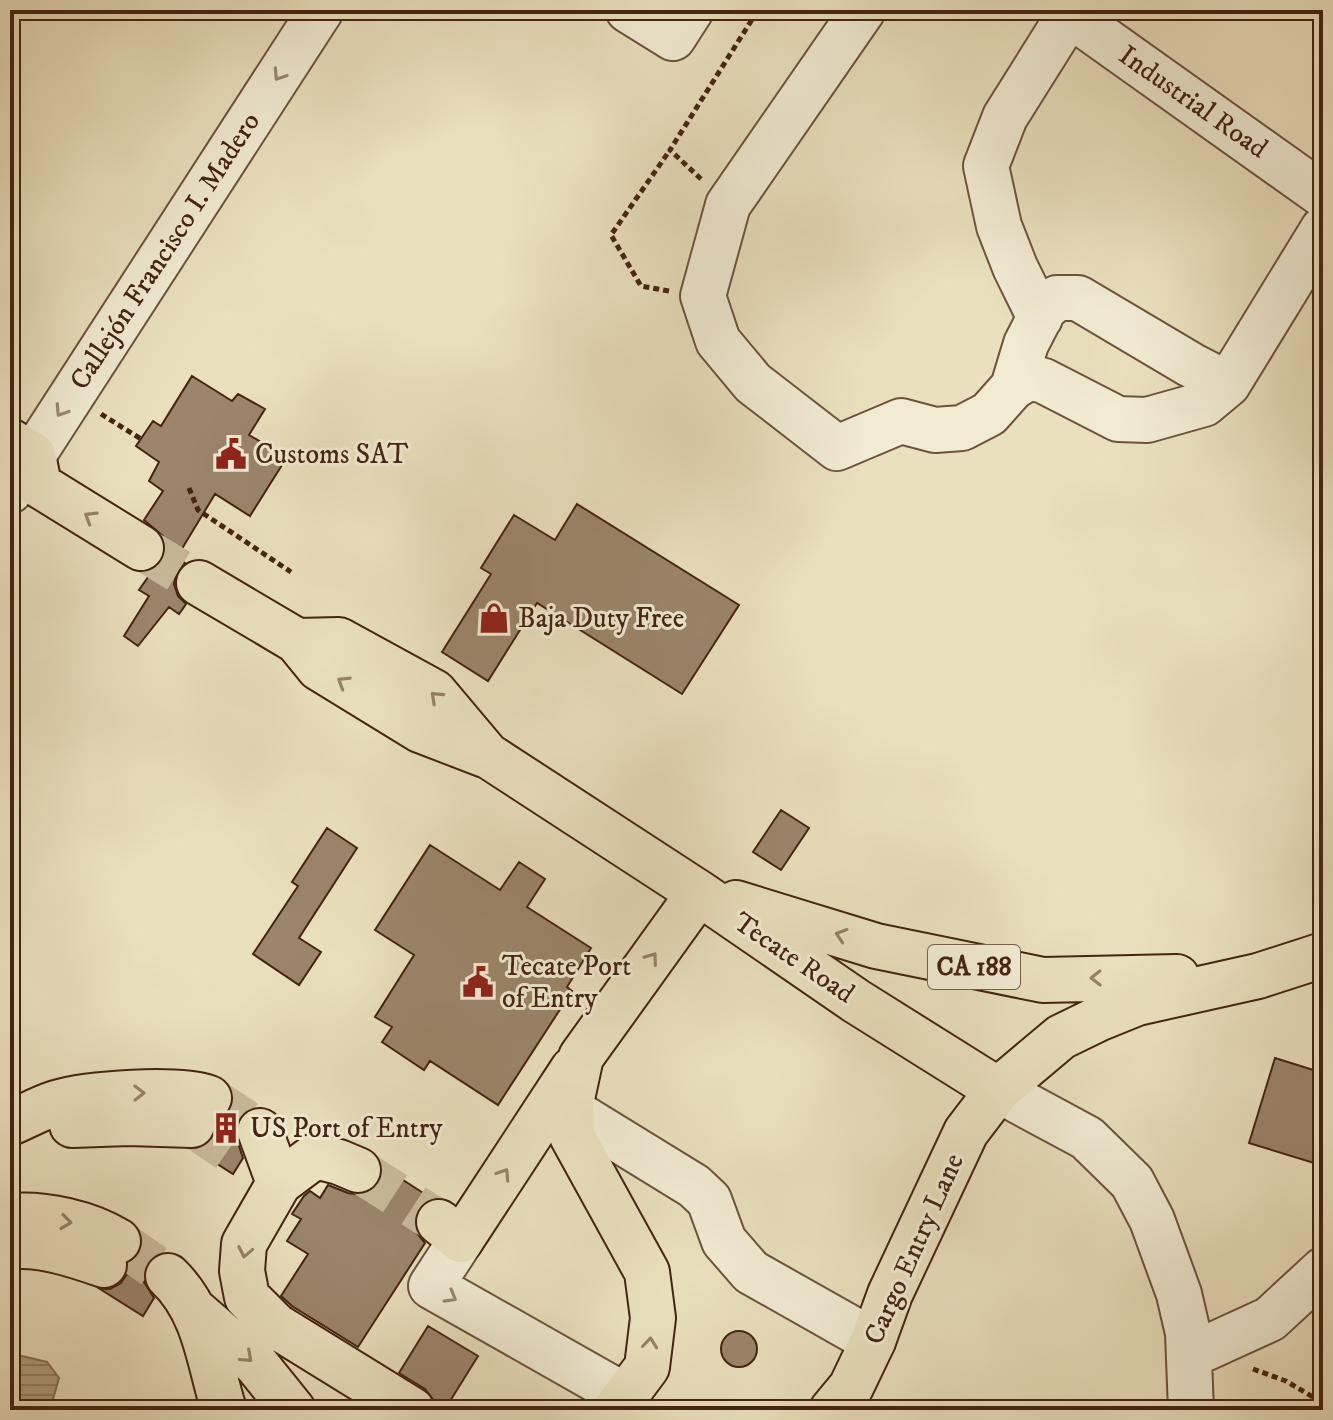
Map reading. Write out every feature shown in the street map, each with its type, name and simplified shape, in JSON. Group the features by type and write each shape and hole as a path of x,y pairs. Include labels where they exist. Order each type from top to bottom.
{"highway":[{"path":"20,473 141,548"},
{"name":"Tecate Road","path":"199,583 297,641 339,640 434,692 487,755 699,893 856,1001 998,1090"},
{"path":"450,1231 699,893"},
{"name":"CA 188","path":"699,893 876,946 1043,980 1258,976"},
{"name":"CA 188","path":"998,1090 1061,1037 1100,1018 1137,1003 1258,976 1323,955"},
{"path":"581,1057 572,1111 572,1136 647,1272 653,1318 647,1367 620,1403"},
{"name":"Cargo Entry Lane","path":"840,1402 873,1341 890,1294 966,1132 998,1090"},
{"path":"10,1126 129,1123 201,1112"},
{"path":"251,1145 279,1183"},
{"path":"358,1170 315,1156 279,1183 244,1244 242,1271 247,1297 276,1326 412,1410"},
{"path":"10,1216 30,1215 90,1226 111,1253 78,1256 20,1245 10,1247"},
{"path":"224,1410 173,1295 256,1364 293,1410"}],"street":[{"name":"Callejón Francisco I. Madero","path":"20,473 321,10"},
{"path":"628,10 682,24"},
{"path":"863,10 728,205 703,296 718,341 753,383 837,448 901,421 935,430 962,428 989,414 1013,387 1030,377 1044,381 1118,419 1147,420 1204,404 1228,384 1323,229"},
{"path":"1040,318 999,226 986,166 1005,117 1066,12"},
{"name":"Industrial Road","path":"1066,12 1323,195"},
{"path":"1013,387 1026,344 1044,309 1057,298 1078,298 1228,384"},
{"path":"998,1090 1087,1138 1132,1182 1152,1220 1179,1294 1188,1333 1191,1410"},
{"path":"572,1111 694,1186 709,1200 724,1241 751,1272 873,1341"},
{"path":"450,1231 431,1286 620,1403"},
{"path":"1189,1356 1270,1319 1323,1270"}],"path":[{"path":"641,286 611,235 670,150 758,10"},
{"path":"670,150 728,205"},
{"path":"189,488 198,510 291,572"},
{"path":"1244,1367 1286,1381 1323,1403"}],"shaded area":[{"path":"22,1356 47,1362 59,1378 50,1410 10,1410 10,1357"}],"building":[{"path":"192,376 232,401 238,394 265,409 249,435 287,457 250,516 215,494 177,557 185,563 177,571 174,584 178,596 186,604 179,614 169,607 138,646 124,636 149,596 139,590 162,562 166,548 163,536 144,520 163,491 149,481 159,462 136,446 153,421 161,426"},
{"path":"577,504 739,605 682,694 537,603 488,681 442,652 491,574 481,568 514,515 555,540"},
{"path":"781,810 809,828 781,870 753,852"},
{"path":"327,828 357,848 299,938 321,952 299,985 253,954 298,886 292,882"},
{"name":"Tecate Port of Entry","path":"430,845 500,890 519,862 545,879 527,907 591,948 567,987 572,991 498,1105 430,1061 424,1070 382,1042 392,1027 375,1017 414,955 375,930"},
{"path":"1275,1058 1323,1073 1323,1133 1314,1163 1249,1143"},
{"path":"233,1096 251,1108 241,1114 236,1126 243,1158 233,1174 194,1149 204,1147 213,1139 216,1122 228,1115"},
{"path":"383,1167 431,1198 419,1207 414,1219 416,1232 425,1243 358,1347 281,1296 308,1254 287,1241 301,1219 292,1214 310,1191 320,1198 328,1185 362,1195 374,1189 381,1180"},
{"path":"143,1242 159,1253 151,1258 144,1269 144,1282 154,1298 143,1316 100,1289 110,1289 121,1283 127,1274 128,1263 139,1254"},
{"path":"428,1326 478,1356 445,1409 425,1389 399,1373"},
{"path":"739,1331 752,1336 757,1349 752,1362 739,1367 726,1362 721,1349 726,1336"}],"tunnel":[{"path":"141,548 199,583"},
{"path":"209,1098 260,1131"},
{"path":"192,1125 242,1159"},
{"path":"358,1170 439,1222"},
{"path":"118,1241 168,1276"}],"place":[{"name":"Customs SAT","path":"231,454"},
{"name":"Baja Duty Free","path":"494,618"},
{"name":"Tecate Port of Entry","path":"478,982"},
{"name":"US Port of Entry","path":"226,1128"}]}
